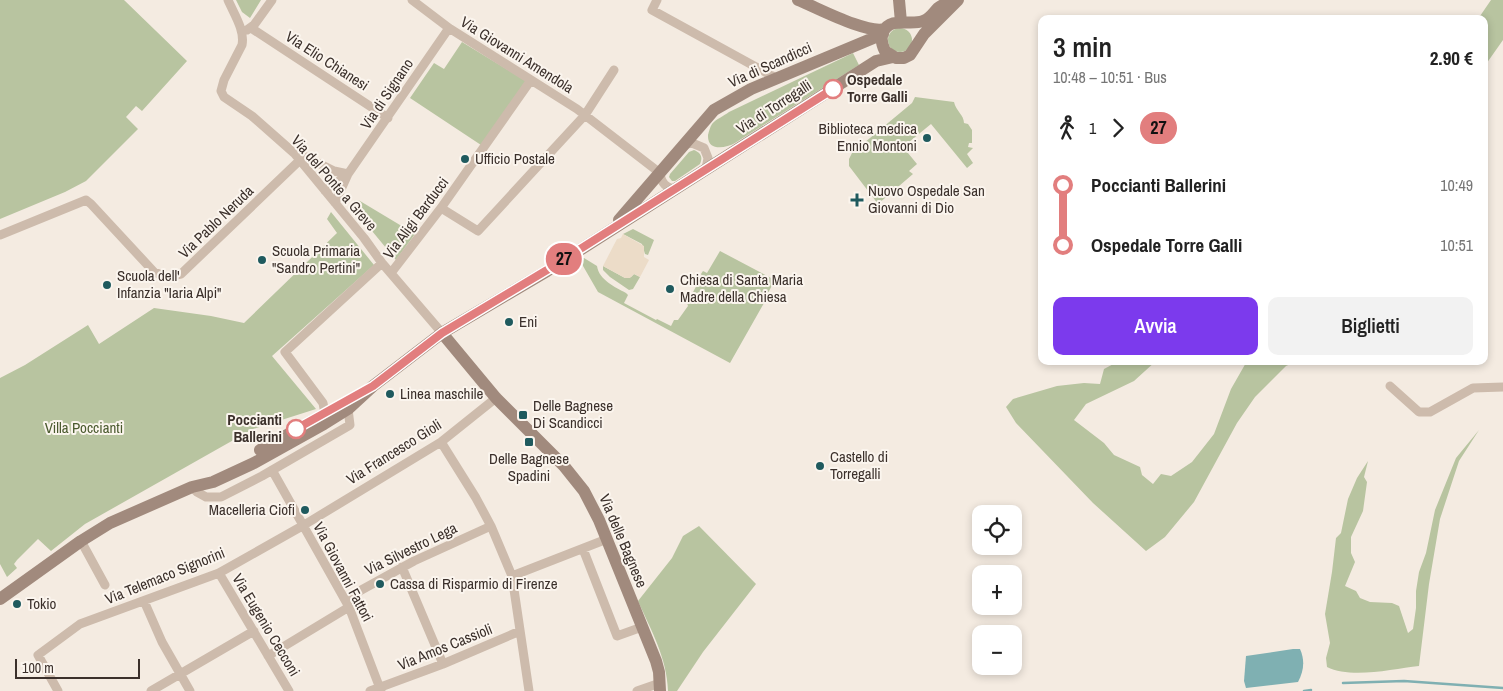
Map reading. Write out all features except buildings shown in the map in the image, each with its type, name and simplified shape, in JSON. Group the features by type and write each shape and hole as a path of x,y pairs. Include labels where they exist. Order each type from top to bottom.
{"main road":[{"path":"798,0 862,28 884,31 883,47 893,57 900,58 913,52 924,34 958,0"},
{"path":"899,0 903,22 915,30 918,38 917,45"},
{"name":"Via di Scandicci","path":"660,173 714,110 751,89 884,31 893,23 903,22 912,24 925,21 939,8 952,0"},
{"name":"Via di Torregalli","path":"373,386 442,333 609,231 876,61 893,57"},
{"name":"Via di Torregalli","path":"609,231 660,173"},
{"name":"Via delle Bagnese","path":"442,333 496,398 573,477 591,503 656,661 660,687"},
{"path":"0,599 81,541 127,515 192,486 213,482 254,463 325,414 373,386"},
{"path":"301,431 348,409 373,386"}],"street":[{"path":"228,0 247,30 254,25 272,0"},
{"name":"Via Giovanni Amendola","path":"412,0 449,28 585,115 660,173"},
{"path":"657,0 652,10 776,78"},
{"name":"Via di Signano","path":"348,174 449,28"},
{"name":"Via Elio Chianesi","path":"247,30 388,118"},
{"name":"Via del Ponte a Greve","path":"247,30 242,46 224,80 221,91 224,98 252,116 290,149 382,263 442,333"},
{"path":"441,208 478,231 585,115 614,70"},
{"name":"Via Aligi Barducci","path":"391,273 441,208 530,80"},
{"path":"684,145 695,144 705,150 708,161 706,170"},
{"path":"290,149 334,171 348,174"},
{"name":"Via Pablo Neruda","path":"0,235 86,200 154,272 167,277 181,274 300,160"},
{"path":"660,173 665,185 669,188 676,188"},
{"path":"325,191 348,174"},
{"path":"335,203 348,174"},
{"path":"325,414 323,403 285,352 382,263"},
{"path":"1390,386 1419,412 1430,412 1472,388 1503,387"},
{"name":"Via Francesco Gioli","path":"304,525 441,442 496,398"},
{"path":"192,486 202,495 218,498 272,470 350,425 348,409"},
{"path":"301,431 312,446"},
{"path":"441,442 491,526 512,576 529,691"},
{"name":"Via Giovanni Fattori","path":"272,470 347,603 381,689"},
{"name":"Via Telemaco Signorini","path":"58,691 38,655 80,624 219,573 304,525"},
{"name":"Via Silvestro Lega","path":"268,656 402,567 491,526"},
{"path":"512,576 607,539"},
{"path":"81,541 105,584"},
{"path":"583,549 617,636 642,627"},
{"path":"402,567 443,664"},
{"name":"Via Eugenio Cecconi","path":"219,573 288,691"},
{"path":"144,601 162,642 190,691"},
{"path":"151,691 254,631"},
{"name":"Via Amos Cassioli","path":"370,691 381,689 520,631"},
{"path":"637,691 660,687"}],"green space":[{"path":"0,0 124,0 187,61 142,111 136,106 126,117 138,129 86,181 65,192 0,219"},
{"path":"236,0 261,0 250,18 242,12"},
{"path":"1491,0 1503,0 1503,40 1488,61 1488,15 1481,15"},
{"path":"900,28 908,32 912,40 908,48 900,52 892,48 888,40 892,32"},
{"path":"462,42 526,81 481,145 410,98 434,63 444,69"},
{"path":"853,53 859,65 735,143 722,147 711,144 708,135 709,131 712,124 718,119"},
{"path":"915,97 954,102 964,123 968,124 972,130 972,143 969,143 968,147 973,148 967,154 973,163 967,168 931,124 903,147 917,164 909,171 913,174 878,204 849,166 849,159 852,153 912,103"},
{"path":"694,150 701,156 700,164 675,181 672,181 669,177 670,174 689,152"},
{"path":"355,200 360,201 415,234 396,260 353,208 351,204"},
{"name":"Villa Poccianti","path":"331,212 374,265 272,356 316,409 253,429 85,524 51,551 38,539 17,560 14,564 17,568 7,577 0,564 0,378 25,365 88,325 99,344 154,308 244,323 337,233 327,219"},
{"path":"633,229 654,240 648,255 645,254 642,244 623,234"},
{"path":"720,251 775,280 730,363 598,292 579,259 584,258 597,266 604,279 626,293 628,295 624,303 671,326 674,320 678,320 688,306 687,303 698,283 700,284 703,278 701,274 703,271 707,273"},
{"path":"603,266 625,278 631,277 634,274 640,277 633,289 629,290 610,277 603,270"},
{"path":"1112,365 1152,365 1134,381 1086,404 1074,420 1104,443 1114,455 1140,467 1142,475 1153,484 1161,474 1171,476 1192,462 1214,434 1231,389 1245,365 1288,365 1255,397 1237,423 1194,502 1165,537 1146,551 1093,503 1016,423 1006,407 1013,399 1057,386 1084,383 1100,384 1104,369"},
{"path":"1479,430 1459,461 1440,519 1429,584 1419,666 1360,673 1337,671 1327,667 1326,658 1330,643 1325,614 1336,538 1341,533 1348,499 1357,478 1368,461 1364,477 1367,482 1363,511 1351,537 1351,553 1355,562 1345,586 1356,591 1360,598 1370,602 1392,603 1399,606 1408,633 1413,629 1419,572 1426,553 1435,510 1456,458"},
{"path":"699,526 756,584 703,652 677,691 668,691 665,667 638,601 672,558 683,536"}],"shaded area":[{"path":"623,234 644,246 644,257 649,260 640,277 634,274 630,278 625,278 603,266 617,239 621,238"}],"water":[{"path":"1300,649 1303,657 1303,670 1298,682 1246,688 1244,681 1246,656"}],"waterway":[{"path":"1343,683 1404,681 1503,688"},
{"path":"1304,691 1311,690"}],"bus line":[{"name":"27","path":"296,429 373,386 442,333 547,270 833,89"}],"place":[{"name":"Ospedale Torre Galli","path":"833,89"},
{"name":"Biblioteca medica Ennio Montoni","path":"927,138"},
{"name":"Ufficio Postale","path":"465,159"},
{"name":"Nuovo Ospedale San Giovanni di Dio","path":"857,200"},
{"name":"Scuola Primaria \"Sandro Pertini\"","path":"262,260"},
{"name":"Scuola dell' Infanzia \"Iaria Alpi\"","path":"107,285"},
{"name":"Chiesa di Santa Maria Madre della Chiesa","path":"670,289"},
{"name":"Eni","path":"509,322"},
{"name":"Linea maschile","path":"390,394"},
{"name":"Delle Bagnese Di Scandicci","path":"523,415"},
{"name":"Poccianti Ballerini","path":"296,429"},
{"name":"Delle Bagnese Spadini","path":"529,442"},
{"name":"Castello di Torregalli","path":"820,466"},
{"name":"Macelleria Ciofi","path":"305,510"},
{"name":"Cassa di Risparmio di Firenze","path":"380,584"},
{"name":"Tokio","path":"17,604"}]}
